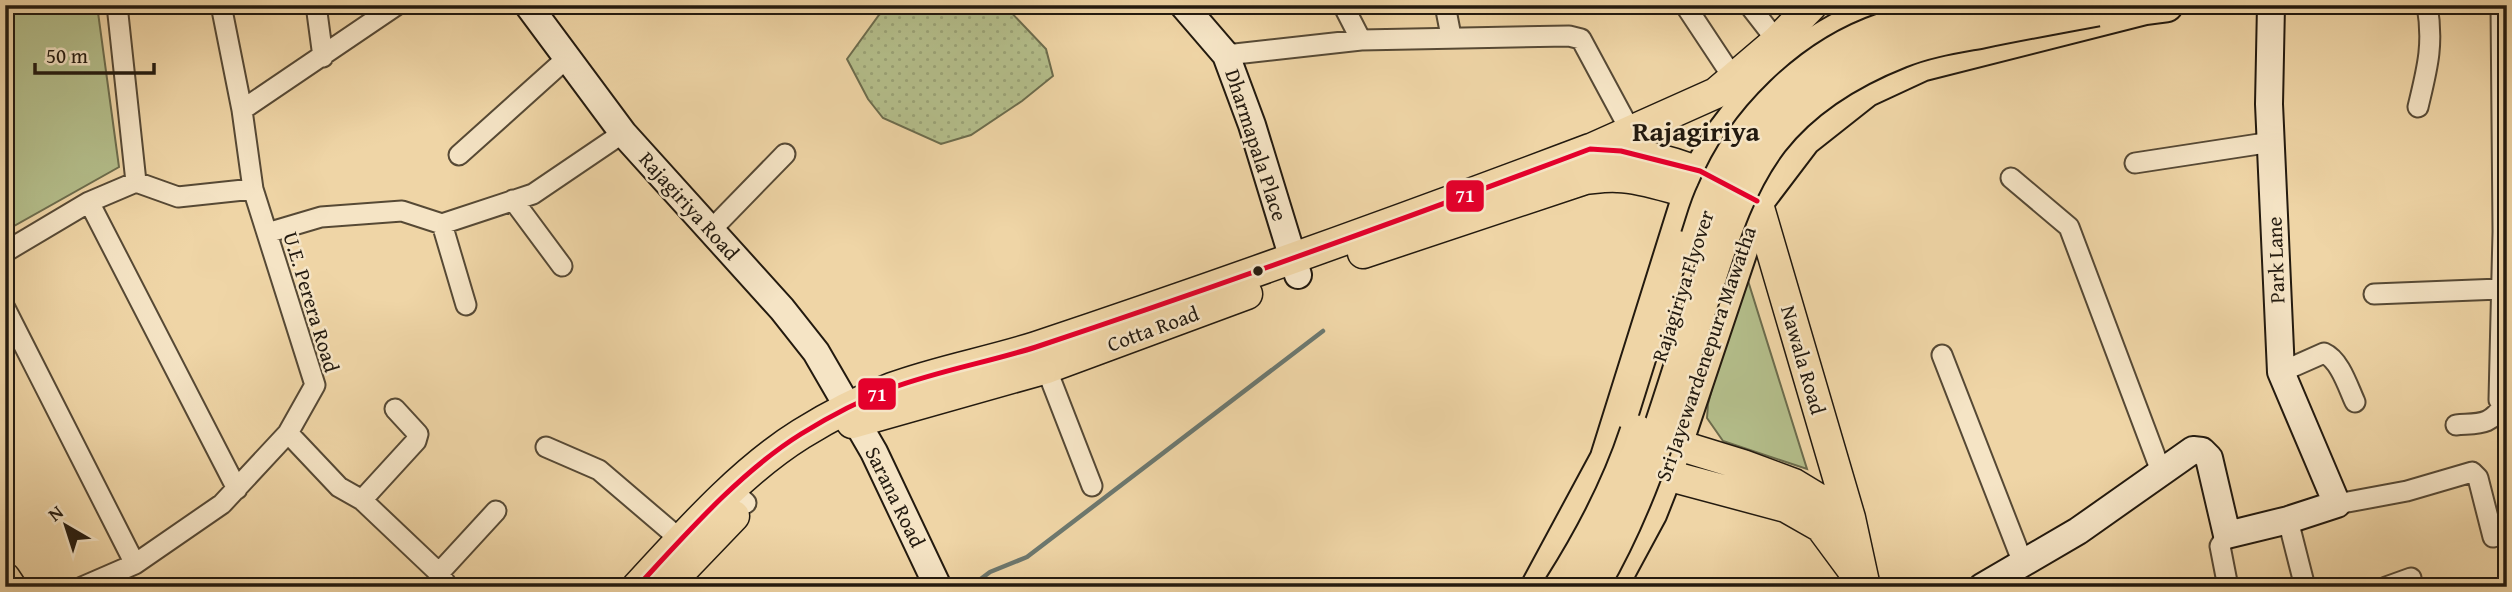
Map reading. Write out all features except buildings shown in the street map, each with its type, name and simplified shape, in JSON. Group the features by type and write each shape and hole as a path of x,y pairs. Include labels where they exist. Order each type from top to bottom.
{"highway":[{"path":"1540,587 1607,459 1695,183 1745,104 1829,27 1900,5"},
{"name":"Rajagiriya Flyover","path":"1561,587 1586,548 1631,451 1710,200 1734,154 1751,130 1792,86 1817,65 1863,38 1912,21 1992,5"},
{"name":"Rajagiriya Flyover","path":"1591,587 1627,520 1650,463 1733,206 1755,164 1772,140 1797,114 1843,78 1900,51 1933,40 2120,5"},
{"name":"Sri Jayewardenepura Mawatha","path":"1610,587 1650,513 1665,475 1757,201 1804,139 1866,90 1922,64 2143,8 2166,5"},
{"path":"1540,587 1576,550 1589,541 1602,544 1608,558 1600,587"}],"main road":[{"path":"1725,86 1777,41 1812,5"},
{"path":"1589,160 1630,130 1725,86 1829,27"},
{"name":"Cotta Road","path":"666,587 739,497 754,469 800,435 852,414 894,387 1042,357 1295,267 1585,178 1589,160 1621,151 1695,183 1757,201"},
{"name":"Nawala Road","path":"1757,201 1850,518 1865,587"},
{"path":"1618,428 1743,465 1794,484 1850,518"},
{"name":"Nawala Road","path":"1607,459 1786,507 1821,527 1865,587"},
{"name":"Cotta Road","path":"638,587 681,540 739,497"},
{"path":"5,578 11,587"}],"street":[{"path":"117,5 136,182"},
{"name":"U.E. Perera Road","path":"82,587 135,564 222,504 288,433 316,385 253,190 242,110 221,5"},
{"path":"316,5 323,57"},
{"name":"Rajagiriya Road","path":"528,5 623,133 782,309 816,352 852,414"},
{"name":"Dharmapala Place","path":"1183,5 1226,55 1263,158 1295,267"},
{"path":"1343,5 1362,40"},
{"path":"1445,5 1451,37"},
{"path":"1685,5 1725,86"},
{"path":"1749,5 1777,41"},
{"name":"Park Lane","path":"2271,5 2269,104 2281,372 2337,504"},
{"path":"2418,107 2430,57 2427,5"},
{"path":"2456,425 2488,422 2496,417 2505,404 2499,400 2500,289 2505,232 2501,5"},
{"path":"242,110 323,57 391,7"},
{"path":"1829,27 1866,90"},
{"path":"1226,55 1362,40 1569,36 1581,39 1630,130"},
{"path":"459,155 566,58"},
{"path":"267,233 320,217 402,211 442,224 533,194 623,133"},
{"path":"2135,163 2272,142"},
{"path":"711,230 785,154"},
{"path":"2011,178 2069,227 2162,474"},
{"path":"5,252 89,202 136,182 178,197 253,190"},
{"path":"513,200 562,266"},
{"path":"89,202 237,489"},
{"path":"442,224 466,305"},
{"path":"2374,294 2500,289"},
{"path":"5,308 135,564"},
{"path":"2281,372 2324,354 2329,355 2355,402"},
{"path":"1942,355 2022,563"},
{"path":"1042,357 1092,486"},
{"path":"362,499 416,441 418,433 395,409"},
{"name":"Sarana Road","path":"852,414 874,452 938,587"},
{"path":"288,433 339,487 362,499 443,580 496,511"},
{"path":"546,447 599,470 681,540"},
{"path":"1982,587 2078,531 2193,450 2202,451 2209,458 2227,535"},
{"path":"2228,587 2220,546 2227,535 2288,520 2337,504 2407,491 2472,472 2478,478 2493,537 2507,533"},
{"path":"2288,520 2305,587"},
{"path":"2386,587 2411,578"}],"green space":[{"path":"5,5 97,5 119,167 5,231"},
{"path":"890,5 1004,5 1046,49 1053,76 1022,101 971,135 941,144 883,118 868,99 847,59 879,15"},
{"path":"1744,268 1807,469 1723,441 1707,418 1708,404"}],"waterway":[{"path":"970,587 990,572 1027,557 1323,331"}],"transit line":[{"name":"71","path":"637,587 714,505 778,449 846,409 909,382 1106,324 1590,149 1621,151 1700,171 1757,201"}],"district":[{"name":"Rajagiriya","path":"1696,131"}]}
